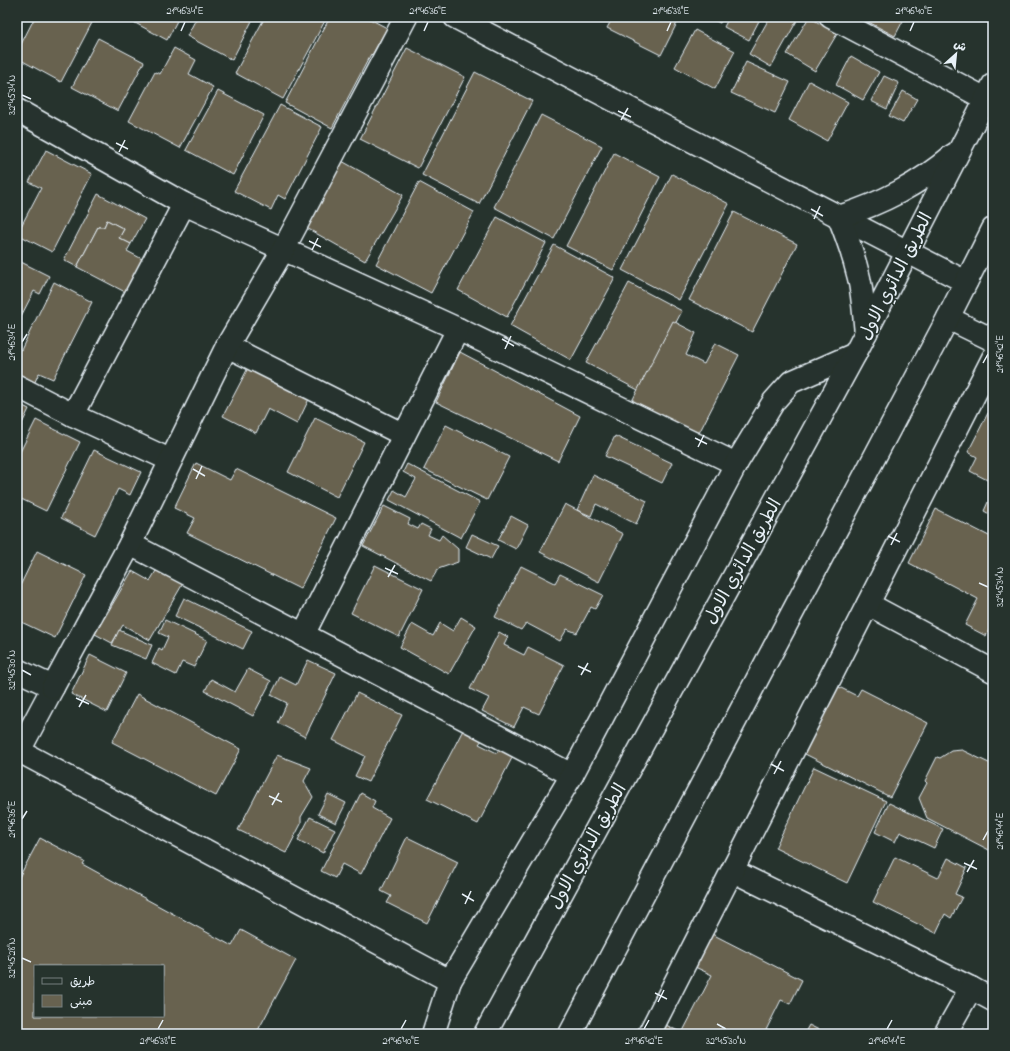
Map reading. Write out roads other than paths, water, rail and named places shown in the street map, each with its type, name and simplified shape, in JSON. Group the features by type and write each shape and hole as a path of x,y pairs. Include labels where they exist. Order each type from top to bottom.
{"street":[{"path":"406,17 283,250 227,346 130,544 18,751 450,981"},
{"path":"455,17 966,282"},
{"path":"831,17 989,92"},
{"name":"الطريق الدائري الاول","path":"485,1034 855,354 989,92"},
{"path":"17,110 184,204 458,329 736,464"},
{"path":"839,217 869,207 897,194 940,166 960,150"},
{"path":"72,415 184,204"},
{"path":"839,217 851,248 859,280 864,306 866,333"},
{"path":"570,1034 948,318 993,229"},
{"path":"948,318 993,340"},
{"path":"303,635 458,329"},
{"path":"227,346 404,435"},
{"path":"433,1034 450,981 572,775 736,464 774,402 791,382 855,354"},
{"path":"649,1034 993,358"},
{"path":"17,386 72,415 170,460"},
{"path":"130,544 572,775"},
{"path":"868,604 993,671"},
{"path":"17,670 53,687"},
{"path":"733,871 993,1000"},
{"path":"945,1034 971,988"}]}
